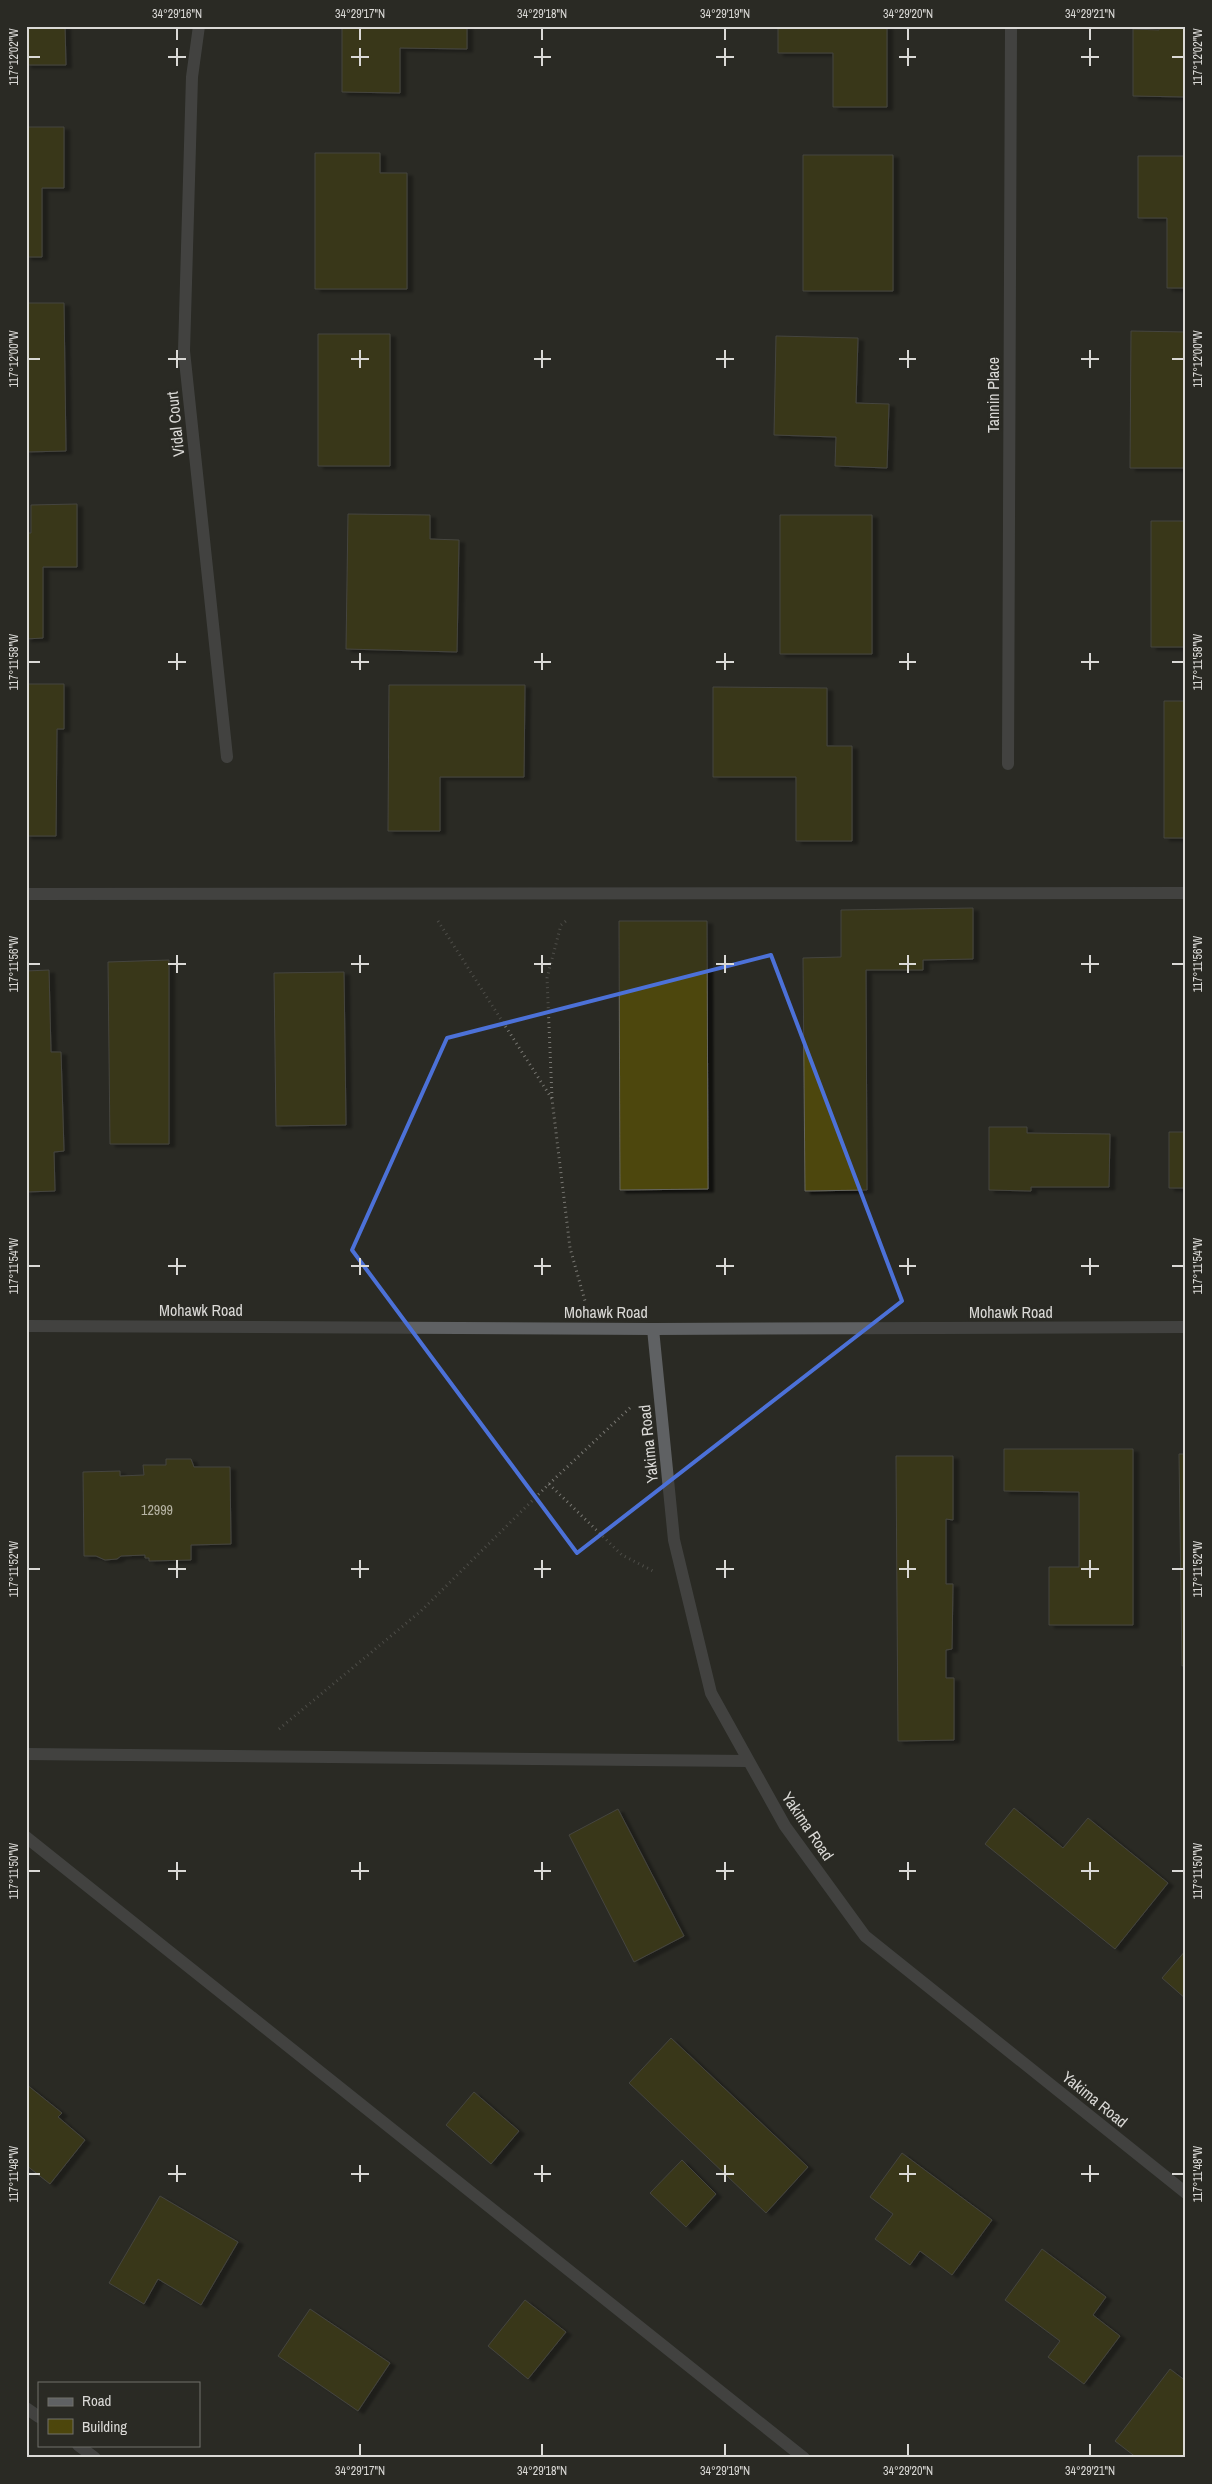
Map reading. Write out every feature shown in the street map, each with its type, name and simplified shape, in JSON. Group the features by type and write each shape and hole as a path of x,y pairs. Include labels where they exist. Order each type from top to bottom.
{"street":[{"name":"Vidal Court","path":"199,26 192,77 184,350 227,757"},
{"name":"Tannin Place","path":"1008,764 1010,26"},
{"path":"26,894 1186,892"},
{"name":"Mohawk Road","path":"26,1326 653,1329 1186,1327"},
{"name":"Yakima Road","path":"653,1329 674,1540 711,1693 785,1826 865,1936 1186,2193"},
{"path":"26,1754 748,1761"},
{"path":"26,1837 804,2458"},
{"path":"26,2408 38,2416"},
{"path":"79,2446 96,2458"}],"path":[{"path":"592,1328 570,1248 552,1099 548,978 561,925 597,892"},
{"path":"421,893 552,1099"},
{"path":"246,1756 421,1611 549,1484 658,1382"},
{"path":"549,1484 622,1555 685,1587"}],"highlighted area":[{"path":"771,955 902,1301 577,1553 352,1250 447,1038"}],"building":[{"path":"26,26 65,26 66,65 26,65"},
{"path":"342,26 467,26 467,49 400,48 400,93 342,92"},
{"path":"778,26 887,26 887,107 833,107 833,53 778,53"},
{"path":"1160,26 1186,26 1186,97 1133,96 1133,29 1159,30"},
{"path":"26,127 64,127 64,188 42,188 42,257 26,257"},
{"path":"315,153 380,153 380,173 407,173 407,289 315,289"},
{"path":"803,155 893,155 893,291 803,291"},
{"path":"1138,156 1186,156 1186,288 1167,288 1167,218 1138,218"},
{"path":"26,303 64,303 66,451 26,452"},
{"path":"1131,331 1186,332 1186,468 1130,468"},
{"path":"318,334 390,334 390,466 318,466"},
{"path":"776,336 858,338 856,403 889,404 887,468 835,466 836,437 774,435"},
{"path":"77,504 77,567 43,567 43,638 26,639 26,533 31,533 31,505"},
{"path":"348,514 430,515 430,539 459,540 457,652 346,649"},
{"path":"780,515 872,515 872,654 780,654"},
{"path":"1151,521 1186,521 1186,647 1151,647"},
{"path":"26,684 64,684 64,729 57,729 56,836 26,836"},
{"path":"389,685 525,685 524,777 440,777 440,831 388,831"},
{"path":"713,687 827,688 827,746 852,746 852,841 796,841 796,777 713,777"},
{"path":"1164,701 1186,701 1186,838 1164,838"},
{"path":"973,908 973,959 923,960 923,970 866,970 867,1190 805,1191 803,958 841,957 841,910"},
{"path":"619,921 707,921 708,1189 620,1190"},
{"path":"169,960 169,1144 110,1144 108,962"},
{"path":"49,970 51,1052 61,1052 64,1151 54,1152 55,1191 26,1192 26,971"},
{"path":"344,972 346,1125 276,1126 274,973"},
{"path":"989,1127 1027,1127 1027,1133 1110,1134 1109,1187 1031,1187 1031,1191 989,1190"},
{"path":"1169,1132 1186,1132 1186,1188 1169,1188"},
{"path":"1004,1449 1133,1449 1133,1625 1049,1625 1049,1567 1079,1567 1079,1492 1004,1491"},
{"path":"1179,1454 1186,1454 1186,1665 1182,1666"},
{"path":"896,1456 953,1456 953,1520 946,1519 946,1584 953,1584 952,1649 946,1650 946,1678 954,1678 954,1740 898,1741"},
{"path":"166,1459 191,1459 194,1467 230,1467 231,1544 191,1545 191,1560 149,1561 149,1558 145,1558 145,1555 121,1556 117,1559 105,1560 96,1556 84,1556 83,1472 120,1471 120,1476 144,1475 143,1465 166,1465"},
{"path":"1014,1808 1063,1848 1088,1818 1168,1883 1115,1949 985,1844"},
{"path":"618,1809 684,1936 634,1962 569,1835"},
{"path":"1186,1950 1186,1999 1162,1978"},
{"path":"671,2038 808,2167 766,2213 629,2083"},
{"path":"26,2084 62,2113 58,2117 85,2140 50,2184 26,2165"},
{"path":"474,2092 519,2131 491,2164 446,2125"},
{"path":"902,2153 992,2220 952,2275 920,2251 910,2265 875,2239 893,2214 870,2197"},
{"path":"682,2160 716,2194 686,2227 650,2193"},
{"path":"160,2196 238,2242 201,2305 158,2279 144,2304 109,2283"},
{"path":"1042,2249 1106,2297 1093,2315 1120,2336 1084,2384 1048,2357 1060,2341 1005,2300"},
{"path":"525,2300 566,2332 528,2379 488,2346"},
{"path":"310,2309 390,2363 358,2411 278,2356"},
{"path":"1170,2369 1186,2381 1186,2458 1137,2458 1115,2441"}]}
